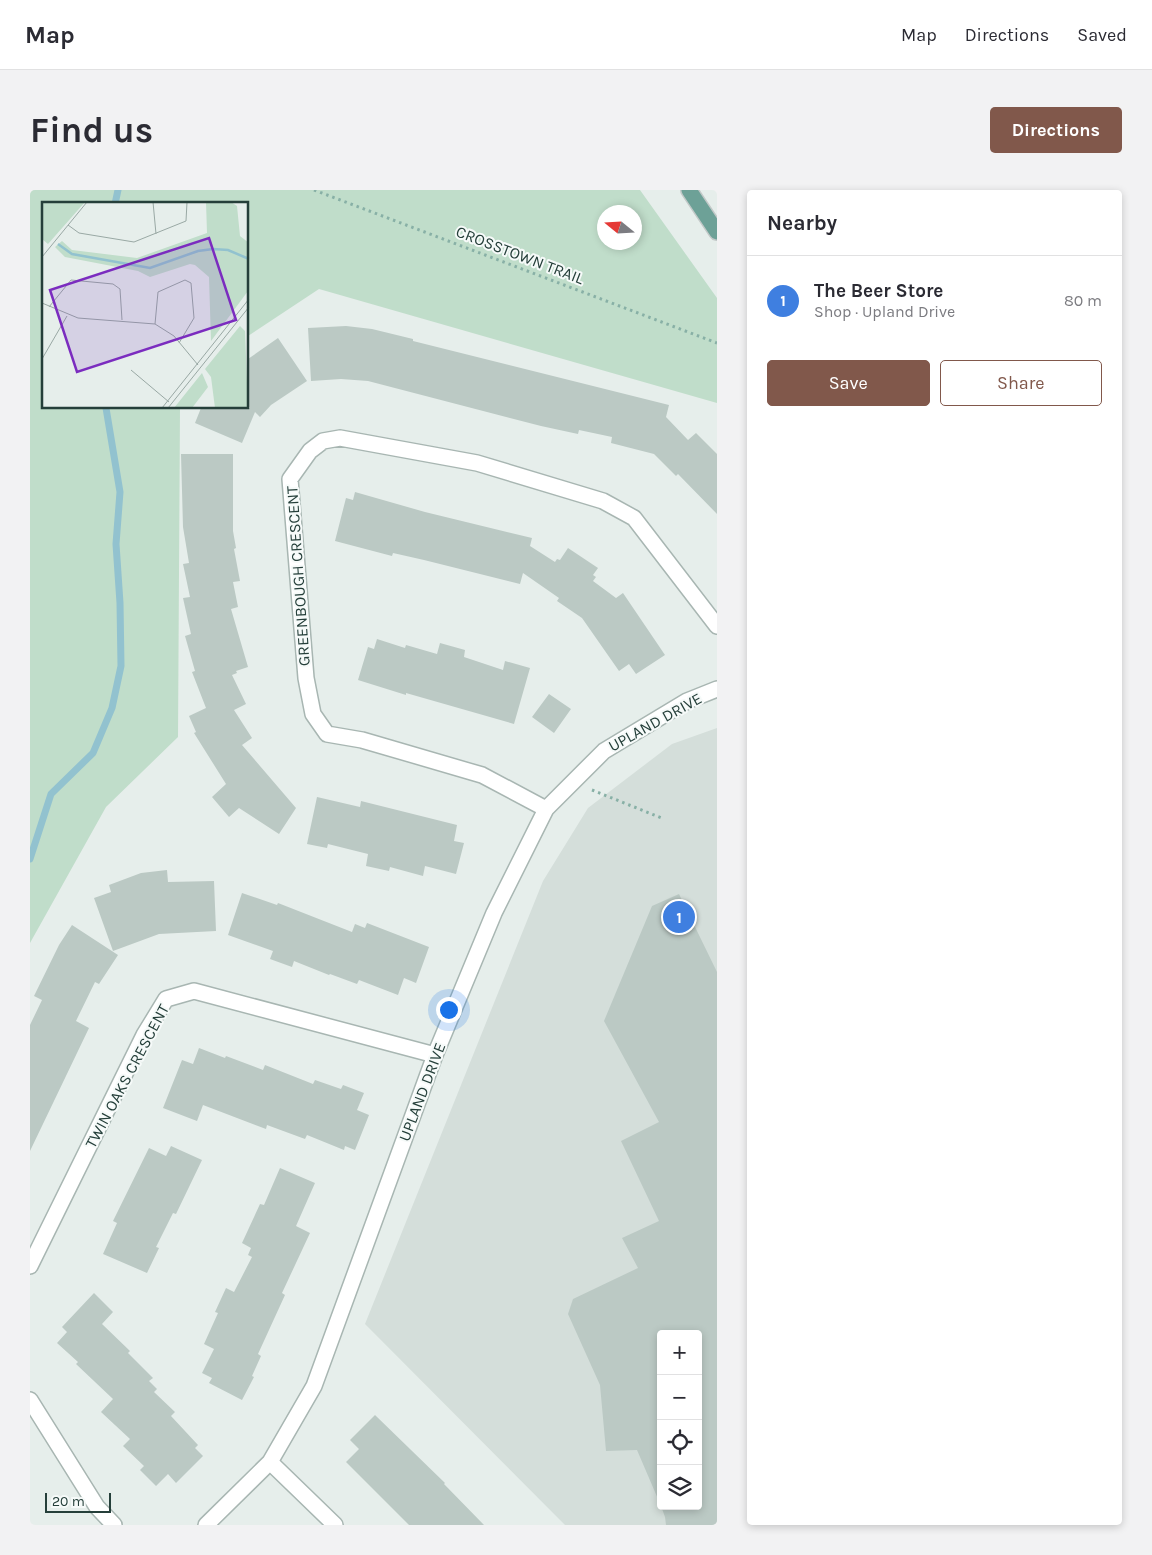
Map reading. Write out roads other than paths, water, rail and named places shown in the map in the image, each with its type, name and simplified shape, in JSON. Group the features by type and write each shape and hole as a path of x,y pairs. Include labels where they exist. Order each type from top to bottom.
{"main road":[{"path":"689,190 717,232"}],"street":[{"name":"GREENBOUGH CRESCENT","path":"546,809 482,774 362,740 327,734 313,714 306,678 290,479 310,451 323,441 340,438 477,463 603,501 634,518 717,626"},
{"name":"UPLAND DRIVE","path":"206,1525 270,1462 314,1386 435,1055 494,913 546,809 604,751 687,701 717,689"},
{"name":"TWIN OAKS CRESCENT","path":"30,1266 144,1035 166,999 194,991 435,1055"},
{"path":"30,1400 97,1507 114,1525"},
{"path":"270,1462 335,1525"}],"waterway":[{"path":"115,202 118,190"},
{"path":"30,859 51,794 93,753 112,708 121,666 120,603 116,544 120,492 106,409"}],"place":[{"name":"The Beer Store","path":"679,917"}]}
